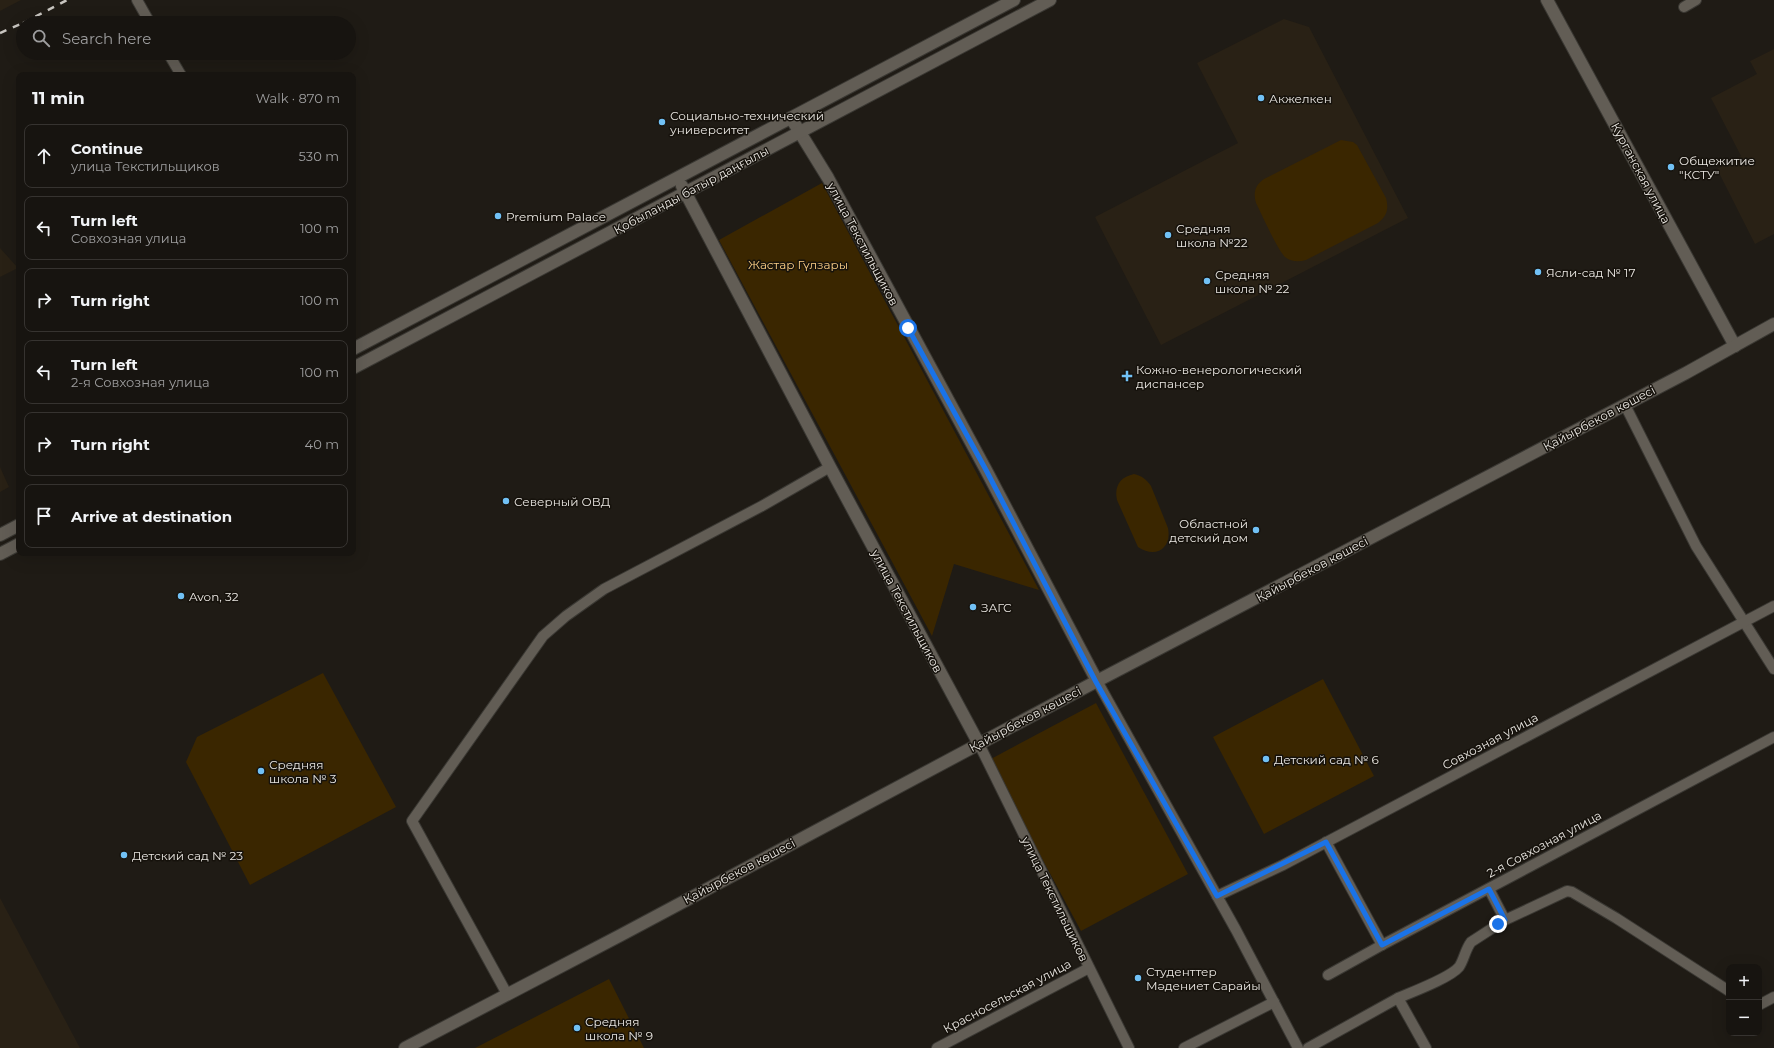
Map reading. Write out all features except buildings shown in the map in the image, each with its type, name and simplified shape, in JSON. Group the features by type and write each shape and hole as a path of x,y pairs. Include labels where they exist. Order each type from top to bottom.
{"street":[{"path":"137,0 146,16"},
{"name":"Қобыланды батыр даңғылы","path":"356,347 1014,0"},
{"name":"Қобыланды батыр даңғылы","path":"356,366 1050,0"},
{"name":"Курганская улица","path":"1547,0 1735,346"},
{"path":"1684,7 1696,0"},
{"path":"172,60 179,72"},
{"name":"улица Текстильщиков","path":"791,118 828,178 986,470 1096,682 1217,896 1298,1048"},
{"name":"улица Текстильщиков","path":"678,178 830,467 979,744 1129,1048"},
{"name":"Қайырбеков көшесі","path":"405,1048 621,935 1096,682 1625,405 1774,324"},
{"path":"1625,405 1696,546 1774,669"},
{"path":"507,994 412,821 543,636 566,616 604,589 762,506 830,467"},
{"path":"0,535 16,527"},
{"path":"0,554 16,546"},
{"name":"Совхозная улица","path":"1217,896 1326,842 1774,606"},
{"name":"2-я Совхозная улица","path":"1328,976 1382,945 1774,737"},
{"path":"1326,842 1382,945"},
{"path":"1489,889 1505,920"},
{"path":"1308,1048 1398,998 1448,976 1458,967 1467,947 1471,942 1505,920 1567,891 1572,892 1616,918 1726,989"},
{"name":"Красносельская улица","path":"936,1048 1089,968"},
{"path":"1762,1003 1774,997"},
{"path":"1398,998 1426,1048"},
{"path":"1184,1048 1274,1002"}],"shaded area":[{"path":"0,0 21,0 0,11"},
{"name":"Средняя школа № 22","path":"1284,19 1309,27 1408,218 1161,345 1095,217 1238,143 1197,63"},
{"path":"1774,49 1774,234 1755,244 1717,169 1741,156 1711,98 1757,74 1750,61"},
{"path":"0,248 16,266 16,269 0,277"},
{"path":"0,467 9,487 0,492"},
{"path":"0,898 80,1048 0,1048"}],"green space":[{"path":"1341,140 1353,142 1357,145 1386,198 1387,209 1385,215 1378,223 1306,260 1292,261 1285,257 1278,247 1256,203 1255,193 1257,187 1264,179"},
{"name":"Жастар Гүлзары","path":"822,183 1039,590 954,564 932,636 719,240"},
{"path":"1134,474 1144,478 1151,486 1168,528 1168,541 1161,550 1156,552 1151,552 1138,547 1117,500 1117,486 1125,477"},
{"path":"323,673 396,807 250,885 186,762 197,737"},
{"path":"1323,679 1374,776 1264,834 1213,737"},
{"path":"1096,703 1188,874 1081,931 989,760"},
{"path":"609,979 644,1048 475,1048"}],"railway":[{"path":"36,16 67,0"},
{"path":"0,33 16,26"}],"place":[{"name":"Акжелкен","path":"1261,98"},
{"name":"Социально-технический университет","path":"662,122"},
{"name":"Общежитие \"КСТУ\"","path":"1671,167"},
{"name":"Premium Palace","path":"498,216"},
{"name":"Средняя школа №22","path":"1168,235"},
{"name":"Ясли-сад № 17","path":"1538,272"},
{"name":"Средняя школа № 22","path":"1207,281"},
{"name":"Кожно-венерологический диспансер","path":"1127,376"},
{"name":"Северный ОВД","path":"506,501"},
{"name":"Областной детский дом","path":"1256,530"},
{"name":"Avon, 32","path":"181,596"},
{"name":"ЗАГС","path":"973,607"},
{"name":"Детский сад № 6","path":"1266,759"},
{"name":"Средняя школа № 3","path":"261,771"},
{"name":"Детский сад № 23","path":"124,855"},
{"name":"Студенттер Мәдениет Сарайы","path":"1138,978"},
{"name":"Средняя школа № 9","path":"577,1028"}],"route":[{"path":"908,328 986,470 1096,682 1217,896 1326,842 1382,945 1489,889 1505,920 1498,924"}]}
